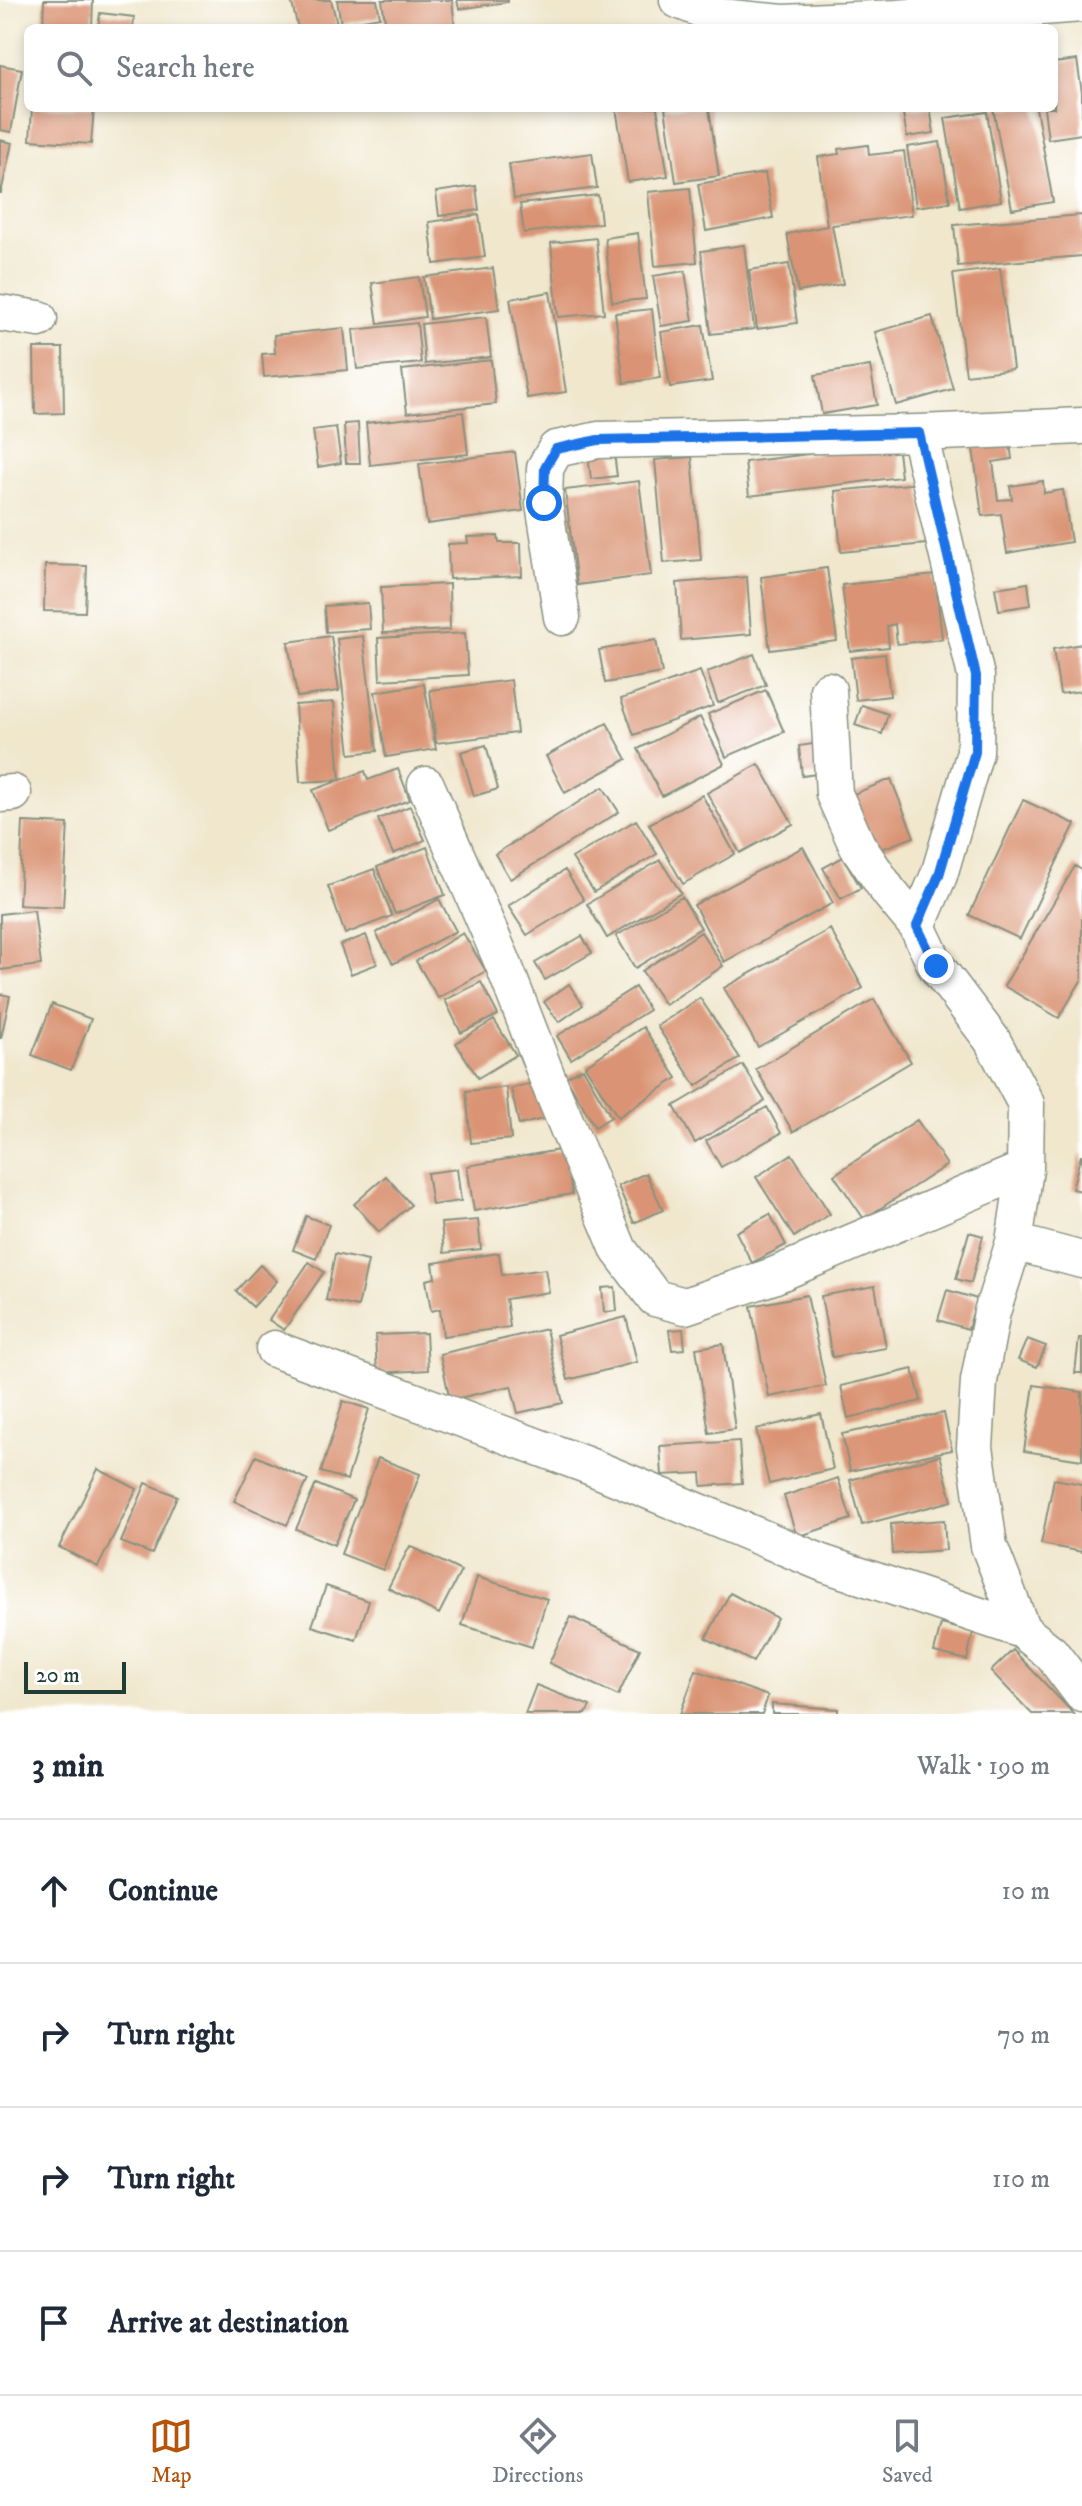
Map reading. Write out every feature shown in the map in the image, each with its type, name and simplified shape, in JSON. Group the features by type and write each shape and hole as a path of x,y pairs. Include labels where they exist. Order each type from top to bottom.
{"street":[{"path":"678,0 720,17 783,23 1082,4"},
{"path":"0,313 39,319"},
{"path":"562,617 544,503 545,468 556,449 598,440 1082,426"},
{"path":"917,926 939,875 975,752 976,676 919,433"},
{"path":"828,690 834,794 857,845 888,891 917,926 936,966 992,1040 1026,1104 1025,1169 1014,1242 992,1312 979,1381 975,1447 989,1546 1022,1630"},
{"path":"426,785 503,963 619,1250 655,1298 685,1306 758,1281 1025,1169"},
{"path":"1014,1242 1082,1260"},
{"path":"274,1349 589,1466 825,1564 1022,1630 1051,1653 1082,1694"}],"building":[{"path":"44,0 93,0 92,24 43,24"},
{"path":"291,0 331,0 337,24 297,24"},
{"path":"337,0 377,0 380,17 341,24"},
{"path":"382,0 452,0 455,24 385,24"},
{"path":"457,0 508,0 508,2 459,9"},
{"path":"100,13 134,17 133,24 99,24"},
{"path":"1077,60 1082,93 1082,134 1048,139 1045,112 1058,112 1058,62"},
{"path":"0,65 22,69 11,132 0,130"},
{"path":"32,112 94,112 91,144 30,140"},
{"path":"617,112 658,112 668,176 628,182"},
{"path":"666,112 710,112 719,176 676,182"},
{"path":"903,112 931,112 934,133 907,137"},
{"path":"987,112 1001,201 960,208 945,118"},
{"path":"994,112 1037,112 1053,202 1012,209"},
{"path":"0,140 12,143 1,193 0,193"},
{"path":"940,142 950,202 916,207 907,147"},
{"path":"868,145 869,155 904,151 912,215 832,225 843,284 798,292 787,234 827,226 818,157 839,154 838,149"},
{"path":"592,153 597,188 514,199 509,164"},
{"path":"765,173 773,218 706,231 698,184"},
{"path":"476,186 479,210 439,216 436,192"},
{"path":"690,188 697,262 655,266 648,192"},
{"path":"598,195 601,223 524,233 520,204"},
{"path":"479,215 485,257 434,264 429,222"},
{"path":"1082,215 1082,256 958,266 954,225"},
{"path":"638,233 646,299 612,302 605,238"},
{"path":"596,238 604,313 558,317 551,243"},
{"path":"744,245 754,329 711,334 701,251"},
{"path":"789,264 797,323 757,329 749,270"},
{"path":"493,268 499,309 430,319 424,277"},
{"path":"1000,268 1013,369 966,375 953,274"},
{"path":"685,271 693,321 661,326 653,276"},
{"path":"419,277 425,317 378,324 372,283"},
{"path":"550,292 566,392 527,398 510,299"},
{"path":"652,309 660,378 624,383 615,313"},
{"path":"932,316 953,389 896,405 875,332"},
{"path":"486,317 491,357 425,364 421,324"},
{"path":"417,323 421,363 357,369 353,330"},
{"path":"703,325 712,381 670,387 661,332"},
{"path":"344,328 348,370 264,377 262,354 275,353 274,335"},
{"path":"34,348 63,348 64,413 35,414"},
{"path":"491,360 496,404 407,413 402,370"},
{"path":"870,366 877,405 822,414 815,375"},
{"path":"463,412 468,454 370,465 366,423"},
{"path":"358,423 360,463 346,463 344,424"},
{"path":"336,427 341,463 318,467 313,430"},
{"path":"897,443 901,477 749,496 745,462"},
{"path":"1010,443 1012,459 993,462 998,500 1012,499 1010,486 1043,481 1044,493 1063,490 1071,542 1007,553 1001,514 982,516 973,448"},
{"path":"515,452 523,511 427,524 419,464"},
{"path":"614,453 617,476 591,479 588,455"},
{"path":"692,457 701,560 664,563 655,460"},
{"path":"639,481 651,575 577,585 565,490"},
{"path":"920,483 926,544 841,552 835,491"},
{"path":"498,536 499,543 521,543 522,576 449,579 448,544 468,543 467,537"},
{"path":"45,565 87,566 85,612 44,611"},
{"path":"827,568 837,641 770,650 761,577"},
{"path":"935,575 942,639 897,644 895,624 887,626 889,647 850,651 842,585"},
{"path":"747,577 751,634 681,640 677,583"},
{"path":"1028,583 1031,605 999,610 995,588"},
{"path":"449,584 450,630 383,633 381,587"},
{"path":"368,603 370,629 326,632 324,606"},
{"path":"465,633 468,675 380,680 378,638"},
{"path":"331,636 339,691 297,697 288,642"},
{"path":"363,636 377,751 350,754 337,639"},
{"path":"656,640 662,673 605,683 599,650"},
{"path":"1082,644 1082,691 1060,694 1053,649"},
{"path":"754,654 766,685 718,703 707,672"},
{"path":"885,654 890,696 856,700 851,658"},
{"path":"700,671 713,706 634,735 621,699"},
{"path":"511,680 517,733 436,743 430,690"},
{"path":"424,684 436,749 386,757 375,692"},
{"path":"766,690 784,732 726,757 708,714"},
{"path":"334,702 340,780 300,782 295,705"},
{"path":"862,705 888,714 882,734 855,725"},
{"path":"700,717 724,764 662,796 638,749"},
{"path":"607,723 627,759 565,793 546,756"},
{"path":"820,743 824,773 802,776 799,746"},
{"path":"486,745 498,789 474,796 461,752"},
{"path":"759,764 793,824 740,853 707,793"},
{"path":"398,769 410,800 328,830 313,790 365,771 368,780"},
{"path":"891,779 914,837 873,852 851,795"},
{"path":"603,787 619,812 510,879 495,854"},
{"path":"702,795 735,854 683,884 649,824"},
{"path":"1023,800 1075,824 1020,939 969,915"},
{"path":"410,806 425,840 393,854 378,819"},
{"path":"636,820 657,854 594,892 572,858"},
{"path":"23,822 68,824 63,907 19,905"},
{"path":"427,847 445,895 395,914 377,867"},
{"path":"803,847 833,903 724,962 694,905"},
{"path":"843,857 861,888 841,899 823,868"},
{"path":"660,860 681,893 607,938 587,904"},
{"path":"1075,866 1082,870 1082,979 1059,1018 1004,986"},
{"path":"374,869 392,916 345,934 328,886"},
{"path":"565,870 584,900 527,935 508,906"},
{"path":"682,897 701,928 635,968 616,936"},
{"path":"439,899 456,931 393,964 376,933"},
{"path":"34,910 41,965 0,970 0,914"},
{"path":"830,929 863,988 758,1047 724,988"},
{"path":"701,932 723,966 665,1005 642,971"},
{"path":"463,933 486,971 438,998 416,961"},
{"path":"366,935 377,964 351,974 340,945"},
{"path":"582,936 592,953 545,980 535,963"},
{"path":"481,982 498,1015 461,1033 445,1000"},
{"path":"569,984 583,1005 559,1022 544,1002"},
{"path":"635,987 649,1010 571,1059 557,1036"},
{"path":"0,994 10,996 1,1038 0,1038"},
{"path":"700,998 740,1058 696,1086 657,1026"},
{"path":"874,999 911,1062 793,1132 756,1069"},
{"path":"52,1004 91,1019 71,1070 32,1055"},
{"path":"494,1020 516,1055 478,1078 456,1043"},
{"path":"643,1027 677,1078 618,1117 585,1066"},
{"path":"743,1065 765,1101 695,1143 674,1106"},
{"path":"583,1068 611,1117 595,1127 566,1077"},
{"path":"539,1082 547,1118 519,1125 511,1088"},
{"path":"506,1087 511,1139 471,1143 466,1091"},
{"path":"767,1107 781,1133 721,1167 706,1141"},
{"path":"917,1120 947,1165 864,1219 834,1175"},
{"path":"565,1149 572,1194 474,1211 467,1166"},
{"path":"792,1154 830,1214 794,1237 756,1177"},
{"path":"1082,1155 1082,1191 1072,1189"},
{"path":"457,1169 461,1201 432,1205 427,1173"},
{"path":"646,1173 663,1210 634,1223 618,1186"},
{"path":"386,1176 411,1205 379,1232 354,1204"},
{"path":"770,1214 786,1245 752,1263 736,1232"},
{"path":"306,1216 329,1225 316,1259 293,1250"},
{"path":"478,1220 481,1249 444,1253 441,1223"},
{"path":"969,1232 983,1236 971,1283 956,1279"},
{"path":"499,1253 502,1275 545,1269 549,1292 506,1299 510,1327 443,1336 440,1309 431,1311 426,1280 435,1278 433,1263"},
{"path":"335,1254 368,1261 358,1307 326,1300"},
{"path":"309,1262 324,1272 284,1330 269,1320"},
{"path":"260,1265 277,1281 253,1307 236,1291"},
{"path":"875,1286 886,1348 832,1357 821,1296"},
{"path":"615,1287 617,1311 604,1312 602,1288"},
{"path":"947,1290 977,1299 968,1329 938,1320"},
{"path":"807,1295 826,1386 769,1397 751,1306"},
{"path":"626,1317 637,1362 568,1380 556,1335"},
{"path":"546,1329 563,1403 518,1413 511,1386 450,1400 440,1354"},
{"path":"683,1329 685,1349 672,1350 669,1330"},
{"path":"426,1333 428,1370 377,1373 375,1335"},
{"path":"1079,1338 1082,1338 1082,1373 1075,1373"},
{"path":"1027,1339 1046,1346 1037,1367 1018,1360"},
{"path":"723,1344 735,1429 709,1433 696,1348"},
{"path":"913,1369 921,1401 848,1418 841,1386"},
{"path":"1034,1385 1082,1392 1082,1460 1024,1451"},
{"path":"343,1401 369,1409 347,1480 321,1472"},
{"path":"944,1413 952,1450 850,1471 842,1434"},
{"path":"821,1414 833,1469 769,1484 756,1429"},
{"path":"739,1441 742,1483 702,1486 701,1473 662,1475 660,1446"},
{"path":"940,1455 952,1501 862,1525 850,1480"},
{"path":"256,1456 308,1480 287,1525 234,1501"},
{"path":"378,1458 420,1474 383,1570 341,1554"},
{"path":"98,1469 137,1489 98,1567 59,1547"},
{"path":"838,1478 851,1519 797,1537 784,1496"},
{"path":"1054,1479 1082,1484 1082,1552 1041,1544"},
{"path":"146,1483 177,1496 152,1554 121,1542"},
{"path":"316,1484 354,1500 334,1545 296,1529"},
{"path":"944,1520 946,1550 893,1554 891,1524"},
{"path":"410,1546 461,1571 439,1614 388,1588"},
{"path":"477,1577 547,1599 532,1647 462,1625"},
{"path":"326,1586 369,1601 356,1640 312,1626"},
{"path":"730,1593 777,1618 753,1662 706,1638"},
{"path":"571,1617 640,1649 618,1696 549,1663"},
{"path":"941,1624 973,1632 967,1660 934,1652"},
{"path":"1013,1650 1074,1714 1032,1714 991,1671"},
{"path":"696,1670 768,1696 762,1714 680,1714"},
{"path":"536,1685 590,1706 586,1714 525,1714"},
{"path":"772,1704 838,1709 838,1714 772,1714"}],"route":[{"path":"544,503 545,468 556,449 598,440 919,433 976,676 975,752 939,875 917,926 936,966"}]}
